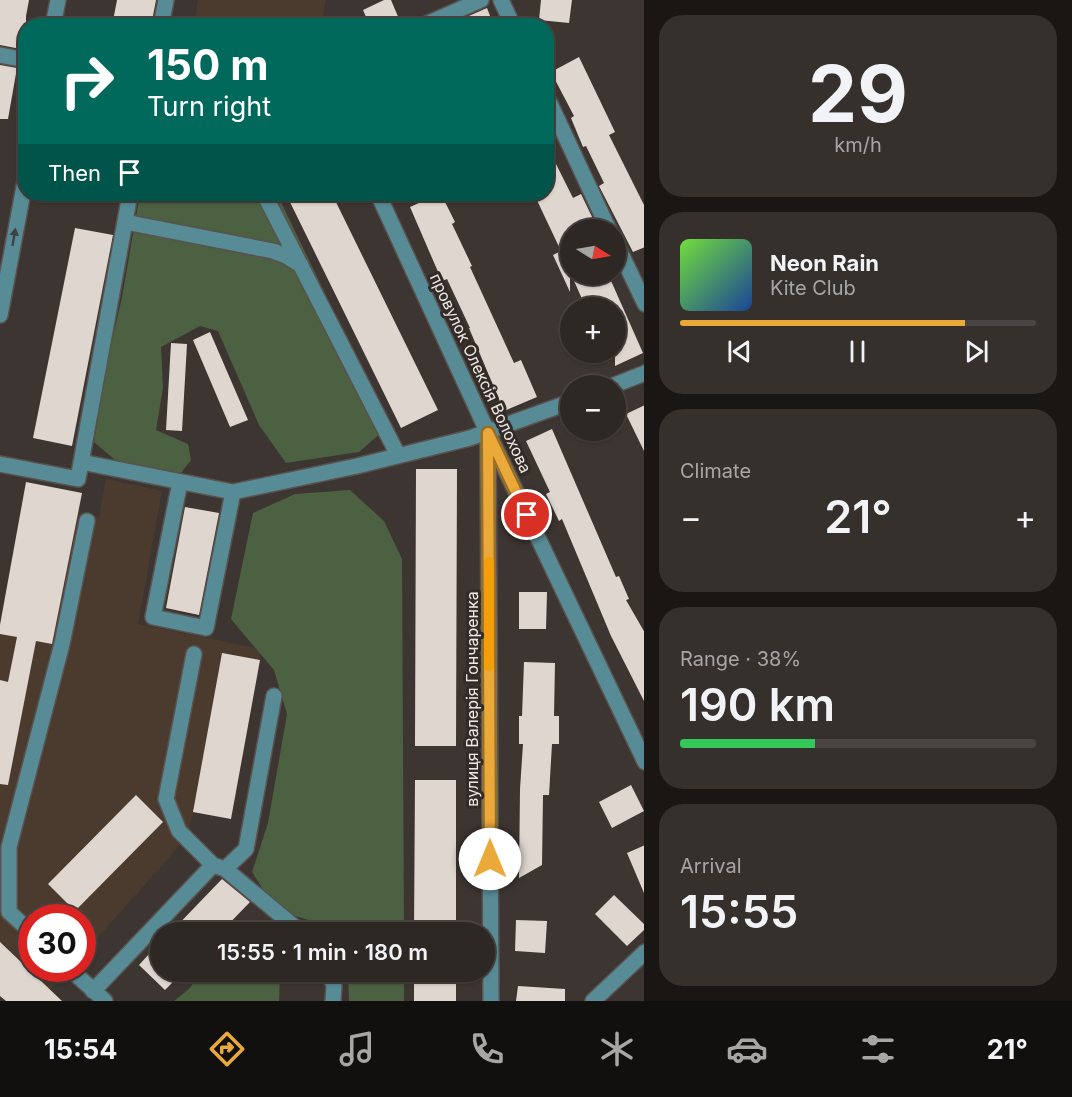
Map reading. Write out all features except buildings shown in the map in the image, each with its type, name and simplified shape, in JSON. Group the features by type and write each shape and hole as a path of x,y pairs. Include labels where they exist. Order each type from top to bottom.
{"street":[{"path":"55,18 58,0"},
{"path":"163,18 166,0"},
{"path":"440,18 481,0"},
{"path":"501,0 509,18"},
{"path":"0,55 18,58"},
{"path":"554,112 604,219"},
{"path":"0,315 21,201"},
{"path":"0,464 78,479 129,201"},
{"path":"268,201 398,455"},
{"name":"провулок Олексія Волохова","path":"381,201 488,433 644,760"},
{"path":"125,222 273,251 301,265"},
{"path":"626,264 644,302"},
{"path":"626,380 644,373"},
{"path":"81,462 233,492 357,466 488,433 560,406"},
{"name":"вулиця Валерія Гончаренка","path":"488,433 491,1001"},
{"path":"180,482 153,617 206,628 233,492"},
{"path":"18,920 9,912 9,847 62,644 87,521"},
{"path":"194,654 166,799 179,831 219,867 288,922"},
{"path":"93,991 219,867 246,849 274,696"},
{"path":"593,1001 644,953"},
{"path":"84,982 105,1001"},
{"path":"333,982 333,1001"}],"shaded area":[{"path":"198,0 326,0 322,18 195,18"},
{"path":"106,479 162,491 138,624 261,649 231,819 193,812 188,836 96,939 96,904 18,904 18,982 57,982 50,990 62,1001 6,1001 0,996 0,625 26,482 82,493 79,512 99,517"}],"green space":[{"path":"139,201 280,201 389,426 359,452 286,463 259,425 218,331 200,326 161,347 163,388 156,430 188,444 191,460 181,473 159,472 115,460 94,442 106,367 122,297"},
{"path":"350,490 384,521 402,559 404,922 315,922 276,910 252,872 268,823 287,714 274,670 231,619 253,513 295,494"},
{"path":"194,982 280,982 279,1001 174,1001"},
{"path":"348,982 404,982 404,1001 349,1001"}],"slow traffic":[{"path":"489,562 489,666"}],"route":[{"path":"490,859 488,433 527,515"}]}
